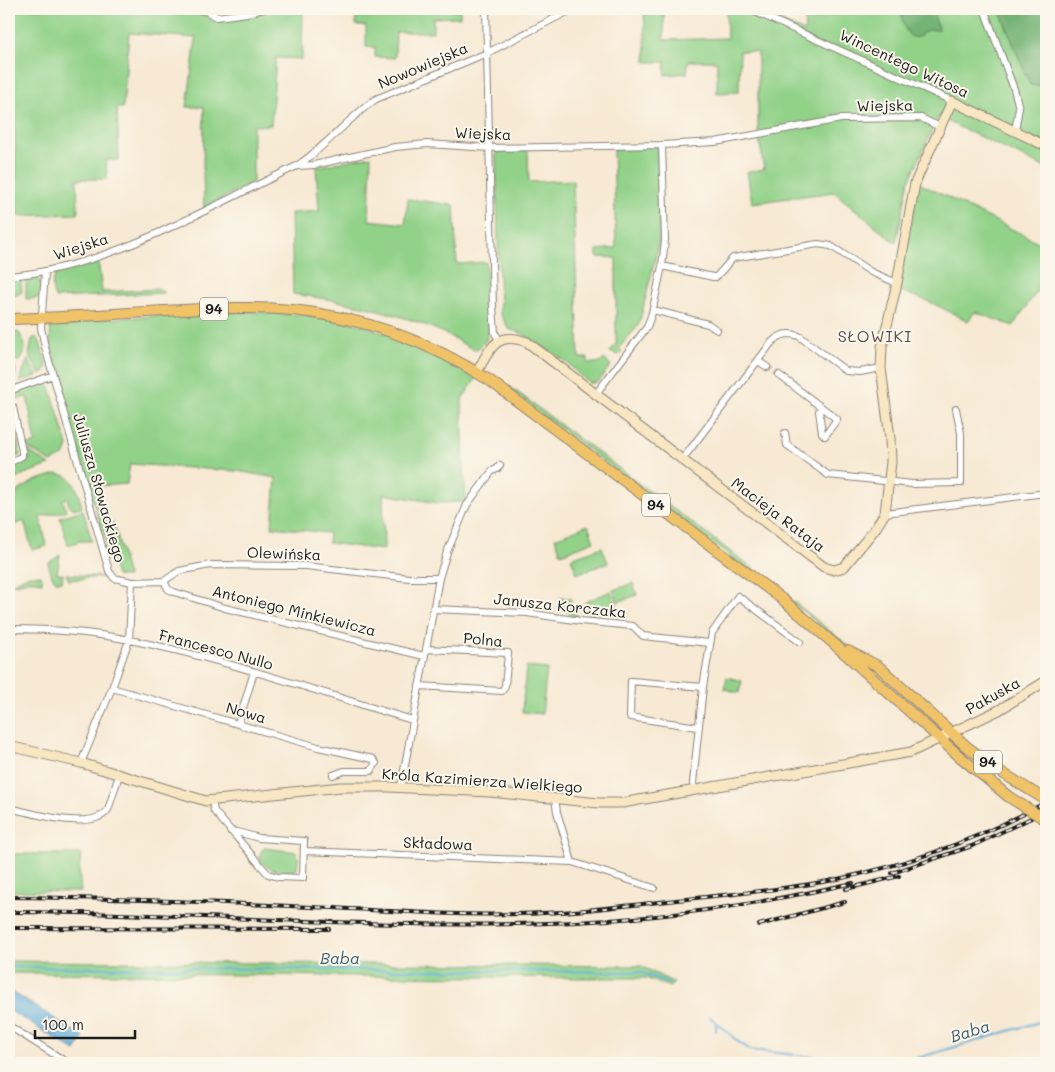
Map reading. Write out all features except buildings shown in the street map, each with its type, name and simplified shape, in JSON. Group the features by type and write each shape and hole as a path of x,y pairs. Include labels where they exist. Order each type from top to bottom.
{"main road":[{"name":"94","path":"9,319 204,309 292,310 336,317 384,329 440,351 477,372 527,408 782,599 1009,797 1046,820"},
{"name":"94","path":"833,642 878,666 953,734 996,768 1046,800"}],"street":[{"path":"176,11 194,9 206,11 217,17 263,9"},
{"path":"477,372 492,345 499,340 495,333 493,306 486,9"},
{"name":"Nowowiejska","path":"297,166 321,148 376,99 487,53 573,9"},
{"name":"Wincentego Witosa","path":"749,9 1046,146"},
{"path":"984,9 1014,89 1019,108 1015,131"},
{"name":"Macieja Rataja","path":"499,340 514,338 527,342 824,567 834,570 844,567 875,529 885,513 891,462 890,438 881,368 882,348 897,283 915,183 952,101"},
{"name":"Wiejska","path":"9,276 45,272 98,257 164,230 297,166 314,165 395,147 419,145 490,148 715,142 841,119 891,117 921,118 940,127"},
{"path":"595,395 647,327 653,310 665,240 662,144"},
{"path":"662,266 713,277 733,258 818,244 831,246 871,272 897,283"},
{"name":"Wiejska","path":"42,318 45,272"},
{"path":"653,310 708,324 717,330"},
{"name":"Juliusza Słowackiego","path":"42,318 41,328 45,347 110,571 114,578 132,582"},
{"path":"682,460 778,337 791,333 800,336 846,371 860,372 881,368"},
{"path":"758,361 767,366"},
{"path":"9,391 29,382 53,375"},
{"path":"779,375 822,408"},
{"path":"9,463 22,456 13,407"},
{"path":"785,433 787,445 828,475 924,485 962,483 960,433 956,409"},
{"path":"401,787 439,578 447,552 467,505 492,471 500,465"},
{"path":"885,513 1046,493"},
{"name":"Olewińska","path":"132,582 164,581 173,574 198,566 245,565 306,566 409,578 439,578"},
{"name":"Antoniego Minkiewicza","path":"164,581 168,589 174,592 225,608 424,656"},
{"path":"82,763 129,640 132,582"},
{"path":"694,790 698,727 712,633 738,596 800,642"},
{"name":"Janusza Korczaka","path":"433,609 527,613 633,626 643,636 710,644"},
{"name":"Francesco Nullo","path":"9,629 73,632 129,640 254,672 412,720"},
{"name":"Polna","path":"418,686 502,690 505,686 508,653 426,649"},
{"path":"238,724 254,672"},
{"path":"698,727 630,717 631,681 703,686"},
{"name":"Pakuska","path":"953,734 999,710 1046,681"},
{"name":"Nowa","path":"112,688 318,747 373,760 376,763 371,771 344,771 333,775"},
{"name":"Króla Kazimierza Wielkiego","path":"9,746 82,763 193,798 212,801 341,787 401,787 620,803 906,754 953,734"},
{"path":"9,808 72,820 94,820 105,815 108,810 119,775"},
{"path":"556,798 557,812 572,862"},
{"path":"212,801 214,811 230,831 268,874 278,877 303,878 304,841 259,838 230,831"},
{"name":"Składowa","path":"304,851 572,862 654,888"},
{"path":"9,1026 68,1063"}],"green space":[{"path":"9,9 175,9 175,14 193,12 213,20 220,20 278,9 313,9 303,12 302,59 276,58 271,125 253,126 253,182 204,208 204,107 187,107 196,38 129,33 123,108 117,108 119,160 106,160 107,179 77,179 78,214 17,216 14,107 9,115"},
{"path":"356,9 460,9 460,17 433,18 433,32 396,32 395,58 375,57 375,47 366,47 366,26 356,25"},
{"path":"644,9 664,9 664,40 727,38 726,9 751,9 805,32 804,9 999,9 1030,85 1039,85 1046,82 1046,168 938,117 909,181 896,243 834,192 752,203 747,172 764,169 758,132 758,52 740,51 739,92 717,93 717,61 688,61 687,73 665,75 665,62 646,62"},
{"path":"901,9 932,9 939,30 927,30 917,37 909,35 904,27"},
{"path":"999,9 1046,9 1046,82 1039,85 1030,85"},
{"path":"657,146 660,239 638,326 619,348 622,351 618,355 610,352 616,344 616,258 597,257 597,250 616,248 613,149"},
{"path":"528,150 529,182 573,180 579,358 588,358 588,363 600,363 604,359 611,365 599,381 594,383 589,383 569,364 547,349 523,334 509,329 500,314 496,155 499,151"},
{"path":"371,156 369,220 405,224 408,199 454,205 457,264 486,262 489,325 486,340 478,348 474,350 438,330 393,314 343,302 293,294 291,213 319,211 316,167"},
{"path":"919,183 1046,246 1046,278 1013,326 975,312 968,321 930,302 898,290"},
{"path":"98,260 102,292 160,289 164,293 55,298 52,287 53,279 57,273 71,266"},
{"path":"21,278 22,292 17,295 9,295 9,279"},
{"path":"26,278 37,278 39,281 41,290 38,298 26,299"},
{"path":"244,311 313,316 355,323 391,335 443,360 476,379 462,399 466,502 438,503 383,494 384,550 328,543 329,533 272,527 276,478 237,471 130,464 127,484 99,486 108,523 114,523 128,577 116,576 81,459 50,344 51,322"},
{"path":"9,332 18,332 23,339 25,350 20,361 9,357"},
{"path":"36,337 40,342 47,367 44,373 40,375 29,355 32,339"},
{"path":"28,359 37,376 20,382 20,380"},
{"path":"9,361 15,366 16,372 14,379 9,385"},
{"path":"41,384 50,387 68,446 65,455 51,462 25,446 36,443 27,397 16,399 15,393"},
{"path":"509,386 755,570 851,648 840,642 808,615 533,408"},
{"path":"15,425 20,455 12,460 9,458 9,427"},
{"path":"24,448 50,465 24,474 9,484 9,465 21,460 30,459 29,455 25,453"},
{"path":"56,474 72,480 82,507 73,509 69,505 67,498 63,500 66,511 40,517 47,546 32,550 24,521 9,527 9,497 34,481"},
{"path":"83,510 92,541 80,541 68,545 60,517"},
{"path":"588,525 594,541 561,554 555,538"},
{"path":"602,547 608,563 577,574 571,558"},
{"path":"60,555 57,573 63,574 62,581 56,581 52,576 48,563"},
{"path":"66,574 102,577 104,574 105,577 69,580"},
{"path":"29,575 40,575 42,582 29,580 18,584 13,583"},
{"path":"633,583 637,595 618,602 613,590"},
{"path":"611,591 617,606 590,616 585,602"},
{"path":"560,598 570,598 577,617 571,616 568,611 560,609"},
{"path":"526,667 547,669 542,714 522,712"},
{"path":"727,677 742,681 739,693 724,689"},
{"path":"264,848 297,852 297,869 295,871 279,871 266,866 260,857 261,851"},
{"path":"9,854 81,854 79,871 81,892 9,891"},
{"path":"9,961 641,966 674,983 670,987 645,978 9,973"}],"water":[{"path":"9,990 84,1037 75,1051 9,1010"}],"waterway":[{"name":"Baba","path":"9,967 640,972 668,983"},
{"name":"Baba","path":"710,1017 741,1044 751,1050 869,1063"},
{"name":"Baba","path":"901,1063 1046,1020"},
{"name":"Baba","path":"716,1022 716,1031"}],"tunnel":[{"path":"767,367 779,375"}],"railway":[{"path":"9,897 198,902 465,914 584,910 782,888 861,874 889,867 969,839 1046,802"},
{"path":"892,873 972,846 1046,811"},
{"path":"846,889 899,876"},
{"path":"9,912 346,923 482,925 549,923 664,915 778,899 853,883"},
{"path":"759,925 845,902"},
{"path":"9,928 329,929"}],"district":[{"name":"SŁOWIKI","path":"875,336"}]}
